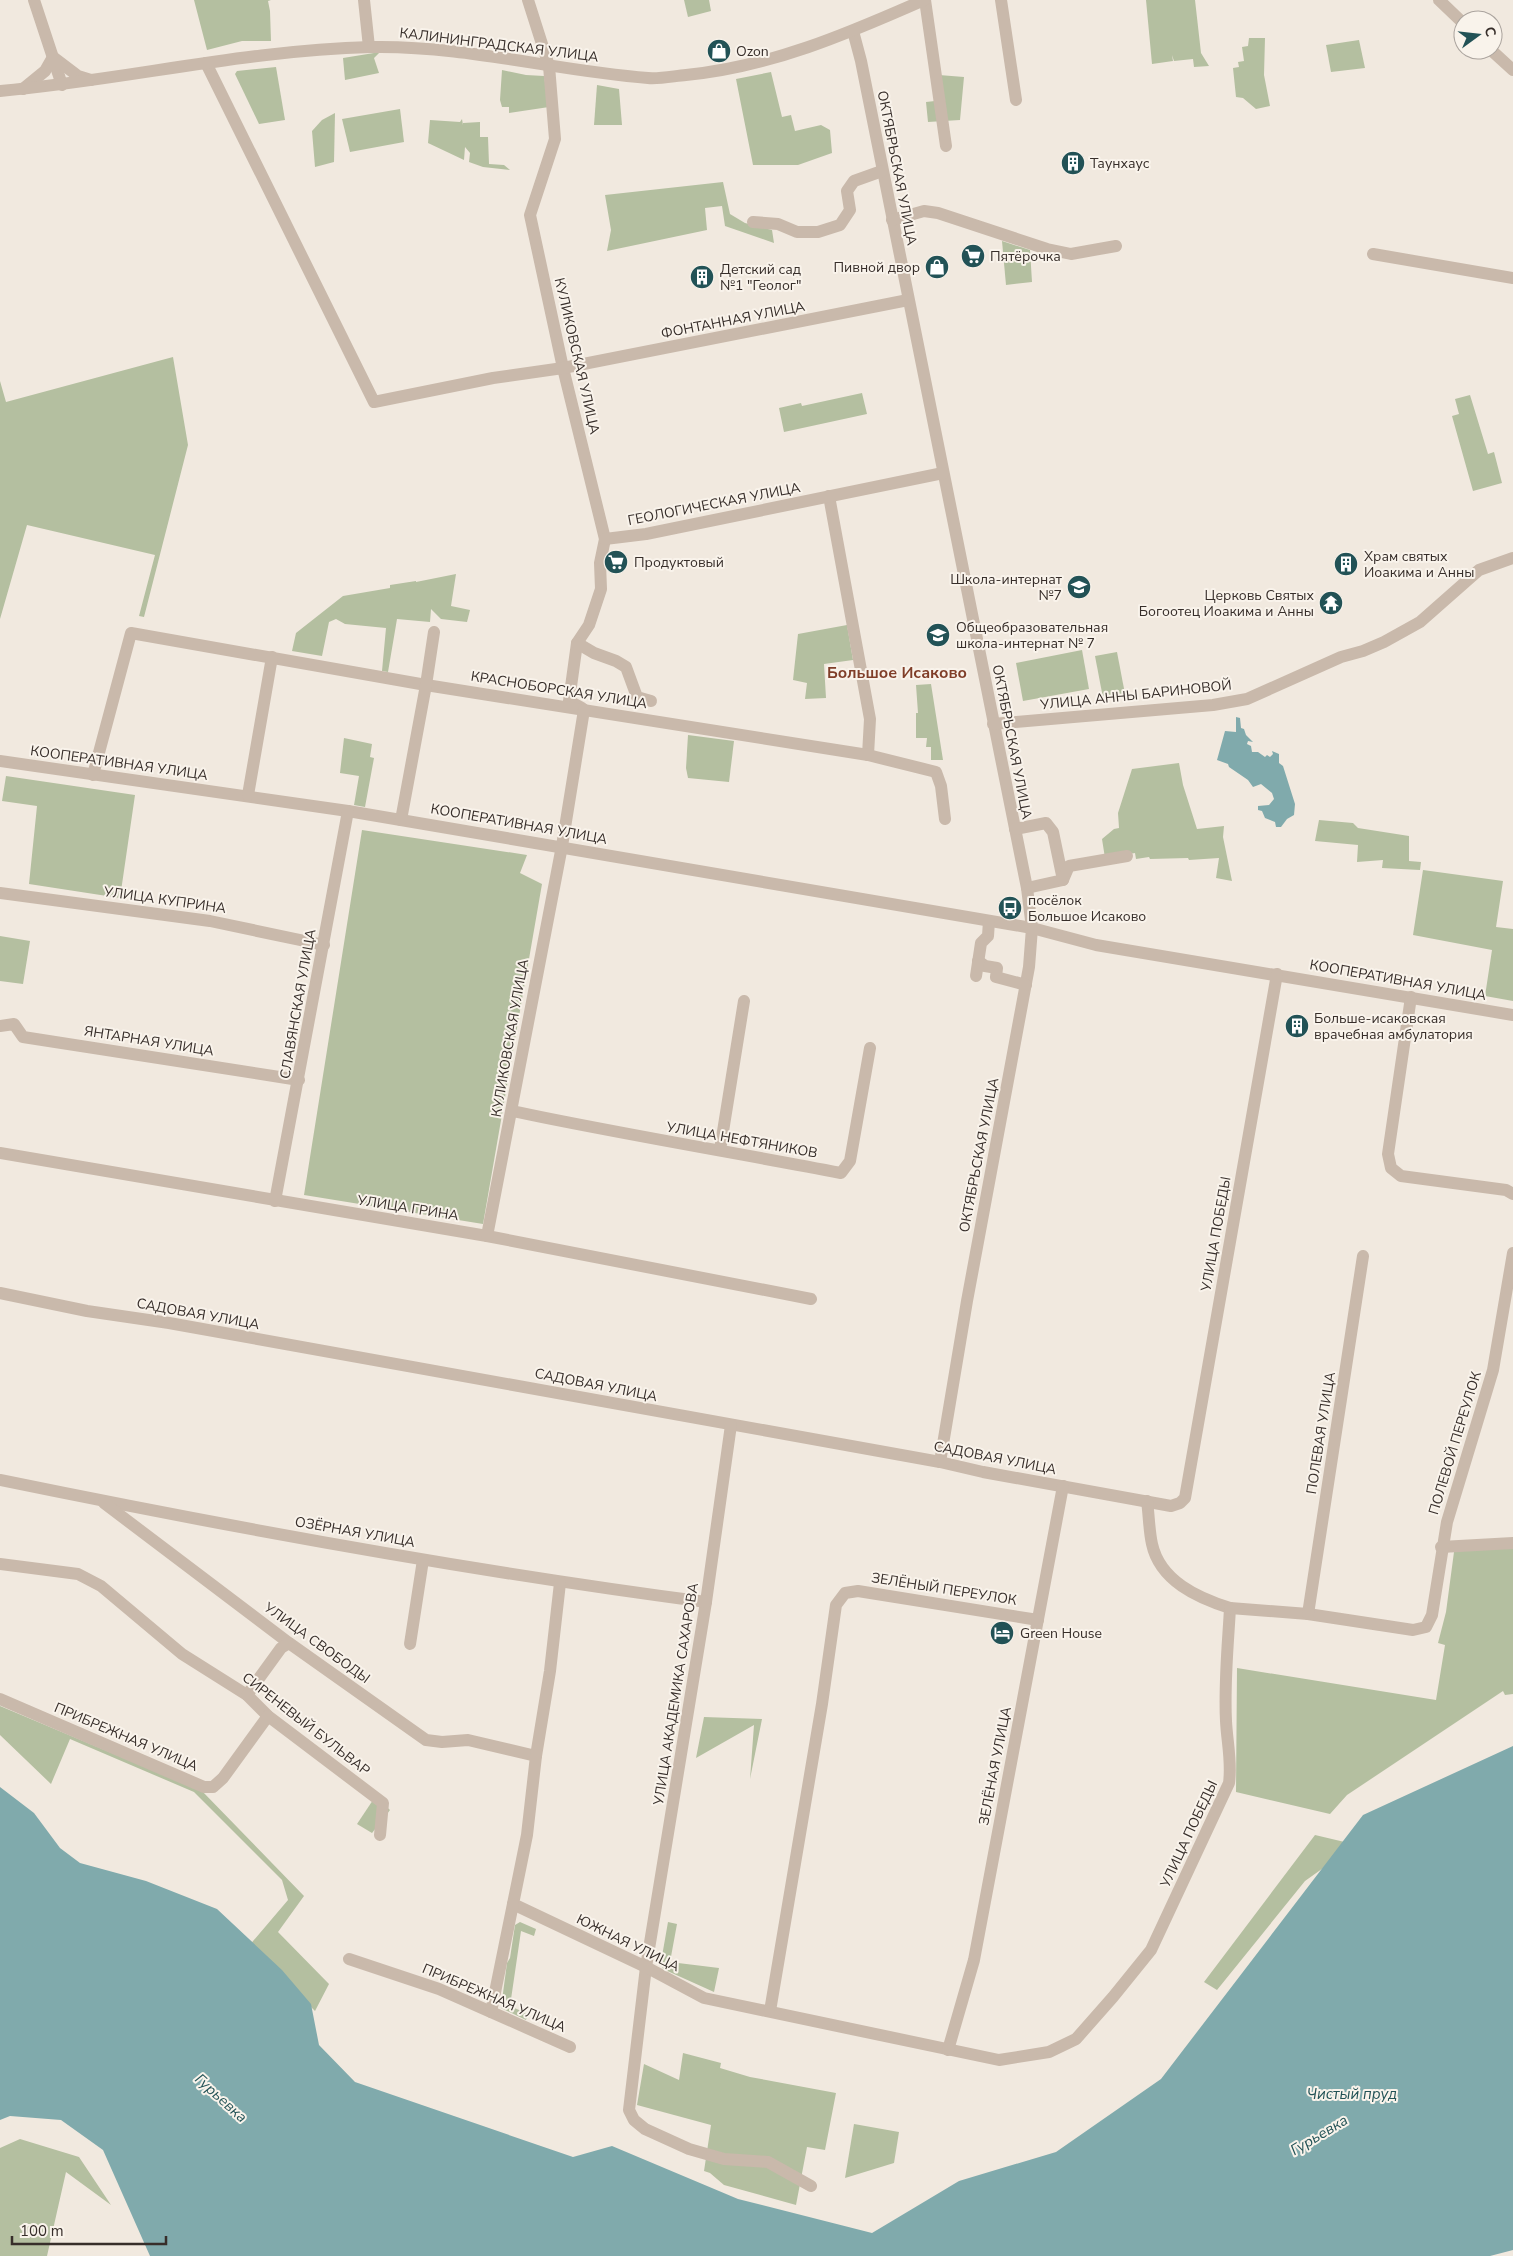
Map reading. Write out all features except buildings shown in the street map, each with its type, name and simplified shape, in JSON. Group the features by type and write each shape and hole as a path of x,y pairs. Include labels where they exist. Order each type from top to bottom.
{"street":[{"path":"34,0 62,86"},
{"path":"364,0 369,47"},
{"name":"КУЛИКОВСКАЯ УЛИЦА","path":"487,1236 562,846 584,710 570,701 578,643 589,625 601,589 600,563 605,539 563,368 530,215 555,139 549,66 528,0"},
{"path":"924,0 946,146"},
{"name":"КАЛИНИНГРАДСКАЯ УЛИЦА","path":"0,91 62,86 206,63 284,53 369,47 400,47 442,51 650,78 713,72 805,49 853,31 903,4 924,0"},
{"path":"1001,0 1016,100"},
{"path":"1439,0 1453,13"},
{"name":"ОКТЯБРЬСКАЯ УЛИЦА","path":"853,31 861,61 1027,888 1032,928 1026,985 967,1301 940,1462"},
{"path":"53,56 78,76 94,81"},
{"path":"22,89 35,81 45,71 53,56"},
{"path":"1502,60 1513,70"},
{"path":"206,63 217,83"},
{"path":"186,66 217,83"},
{"name":"ФОНТАННАЯ УЛИЦА","path":"217,83 374,402 493,378 563,368 908,300"},
{"path":"753,222 778,224 797,232 818,232 840,225 850,210 847,191 854,181 882,171"},
{"path":"892,220 924,212 938,213 1047,249 1071,254 1116,246"},
{"path":"1373,254 1513,278"},
{"name":"ГЕОЛОГИЧЕСКАЯ УЛИЦА","path":"605,539 646,534 943,473"},
{"path":"829,496 870,719 868,755"},
{"name":"УЛИЦА АННЫ БАРИНОВОЙ","path":"993,724 1213,705 1247,699 1341,657 1363,651 1406,631 1420,622 1479,570 1513,558"},
{"path":"401,820 434,632"},
{"name":"КРАСНОБОРСКАЯ УЛИЦА","path":"92,775 131,633 426,685 868,755 936,772 941,786 945,819"},
{"path":"578,643 594,653 626,667 637,697 651,701"},
{"path":"248,795 272,657"},
{"name":"КООПЕРАТИВНАЯ УЛИЦА","path":"0,761 248,795 562,846 1032,928 1096,944 1513,1015"},
{"name":"СЛАВЯНСКАЯ УЛИЦА","path":"275,1201 348,811"},
{"path":"1015,829 1046,823 1053,832 1063,880"},
{"path":"1063,880 1069,866 1127,856"},
{"path":"1027,888 1063,880"},
{"name":"УЛИЦА КУПРИНА","path":"0,892 210,921 324,945"},
{"path":"976,976 981,943 988,936 989,921"},
{"path":"978,961 986,966 996,968 996,977 1026,985"},
{"name":"УЛИЦА ПОБЕДЫ","path":"1185,1498 1277,974"},
{"path":"1411,997 1388,1154 1391,1168 1401,1176 1506,1190 1513,1194"},
{"path":"720,1150 744,1001"},
{"name":"ЯНТАРНАЯ УЛИЦА","path":"0,1026 14,1024 23,1037 299,1080"},
{"name":"УЛИЦА НЕФТЯНИКОВ","path":"512,1111 594,1129 841,1173 850,1161 870,1048"},
{"name":"УЛИЦА ГРИНА","path":"0,1153 487,1236 811,1299"},
{"name":"ПОЛЕВОЙ ПЕРЕУЛОК","path":"1308,1614 1413,1630 1426,1627 1432,1615 1442,1548 1468,1449 1492,1370 1513,1253"},
{"name":"ПОЛЕВАЯ УЛИЦА","path":"1308,1614 1364,1256"},
{"name":"САДОВАЯ УЛИЦА","path":"0,1293 87,1311 169,1323 940,1462 1172,1506 1180,1504 1185,1498"},
{"name":"УЛИЦА АКАДЕМИКА САХАРОВА","path":"731,1425 706,1602 646,1967 629,2110 634,2120 646,2129 689,2149 724,2159 768,2162 811,2186"},
{"name":"ОЗЁРНАЯ УЛИЦА","path":"0,1480 102,1501 423,1560 560,1583 706,1602"},
{"name":"ЗЕЛЁНАЯ УЛИЦА","path":"948,2050 974,1960 1063,1486"},
{"name":"УЛИЦА СВОБОДЫ","path":"102,1501 289,1643 426,1740 442,1742 468,1740 536,1756"},
{"path":"1147,1501 1152,1544 1159,1563 1181,1586 1201,1599 1230,1608 1308,1614"},
{"path":"1442,1548 1513,1542"},
{"path":"410,1644 423,1560"},
{"name":"СИРЕНЕВЫЙ БУЛЬВАР","path":"0,1564 78,1574 101,1586 182,1654 246,1695 268,1716 383,1803 380,1836"},
{"path":"491,2012 527,1835 536,1756 550,1671 560,1583"},
{"name":"ЗЕЛЁНЫЙ ПЕРЕУЛОК","path":"770,2011 822,1704 836,1605 845,1593 858,1591 1038,1620"},
{"name":"УЛИЦА ПОБЕДЫ","path":"1049,2052 1076,2039 1151,1950 1230,1783 1231,1767 1226,1722 1225,1682 1230,1608"},
{"path":"246,1695 281,1648 289,1643"},
{"name":"ПРИБРЕЖНАЯ УЛИЦА","path":"0,1699 204,1786 213,1787 223,1778 268,1716"},
{"name":"ЮЖНАЯ УЛИЦА","path":"513,1904 646,1967 704,1998 999,2060 1049,2052"},
{"name":"ПРИБРЕЖНАЯ УЛИЦА","path":"349,1959 439,1989 570,2047"}],"green space":[{"path":"194,0 271,0 268,1 271,41 242,41 207,50"},
{"path":"684,0 709,0 711,11 688,17"},
{"path":"1146,0 1195,0 1201,53 1209,66 1194,67 1193,59 1174,61 1172,55 1173,61 1152,64"},
{"path":"1249,38 1265,38 1264,75 1270,106 1256,109 1243,98 1236,97 1233,68 1239,67 1238,62 1244,61 1242,47 1248,46"},
{"path":"1359,40 1365,68 1331,72 1326,45"},
{"path":"380,52 374,58 379,73 345,80 343,58"},
{"path":"276,67 285,120 259,124 235,74 237,71"},
{"path":"502,70 526,75 544,76 549,107 509,113 509,107 502,107 500,100"},
{"path":"771,72 782,117 791,115 795,131 821,125 830,130 832,153 798,165 753,165 736,79"},
{"path":"939,75 964,77 960,120 928,122 926,102 935,101"},
{"path":"597,85 619,89 622,125 594,125"},
{"path":"400,109 404,142 350,152 342,119"},
{"path":"335,113 334,162 315,167 312,131 322,120"},
{"path":"462,119 463,125 463,123 480,122 480,137 488,137 489,164 504,165 510,170 483,167 469,162 470,153 465,147 464,160 428,143 430,120 460,122"},
{"path":"723,182 730,214 745,223 772,230 774,243 725,226 722,206 705,208 707,230 607,251 611,230 605,195"},
{"path":"1002,241 1030,250 1032,282 1006,285"},
{"path":"173,357 188,445 144,617 139,616 155,555 27,525 0,619 0,381 6,402"},
{"path":"862,393 867,414 784,432 779,408 801,403 802,406"},
{"path":"1470,395 1488,454 1494,452 1502,483 1473,491 1452,416 1459,414 1455,399"},
{"path":"456,574 451,606 470,610 467,622 441,619 431,609 430,622 397,619 388,672 382,671 386,628 345,624 336,619 329,622 322,656 292,651 296,633 343,596 390,588 390,585"},
{"path":"847,625 853,660 824,664 826,698 805,699 807,683 793,680 798,634"},
{"path":"1082,650 1089,689 1023,701 1016,663"},
{"path":"1117,652 1125,694 1103,698 1095,656"},
{"path":"931,684 943,760 931,760 931,747 926,747 927,738 916,738 916,713 918,713 916,685"},
{"path":"688,735 734,741 729,782 688,778 686,768"},
{"path":"344,738 372,744 370,757 374,758 365,807 354,805 359,776 340,773"},
{"path":"1179,763 1183,785 1197,829 1224,826 1223,837 1232,881 1216,878 1219,858 1189,860 1188,858 1150,859 1149,857 1136,859 1135,853 1105,858 1102,839 1114,829 1119,828 1118,813 1132,769"},
{"path":"6,776 135,795 120,898 29,884 37,806 2,801"},
{"path":"1319,820 1353,823 1358,828 1409,836 1409,861 1421,862 1420,870 1382,868 1383,860 1357,862 1358,845 1315,841"},
{"path":"362,830 527,855 520,873 542,884 483,1224 304,1195"},
{"path":"1423,870 1503,881 1496,927 1513,929 1513,1001 1485,996 1492,950 1413,935"},
{"path":"0,936 30,941 23,984 0,981"},
{"path":"1513,1543 1513,1694 1505,1695 1503,1691 1347,1795 1330,1814 1236,1792 1237,1668 1436,1700 1445,1645 1438,1643 1446,1612 1454,1552"},
{"path":"0,1706 202,1791 304,1896 278,1932 329,1984 315,2011 248,1947 288,1900 282,1880 194,1792 70,1739 51,1784 0,1735"},
{"path":"704,1717 762,1719 750,1779 754,1725 696,1758"},
{"path":"375,1797 390,1810 372,1833 357,1824"},
{"path":"1315,1835 1353,1844 1347,1851 1305,1881 1217,1990 1204,1982"},
{"path":"520,1922 536,1929 534,1936 521,1931 510,2006 528,2014 526,2020 501,2008 507,1963 510,1958 515,1925"},
{"path":"668,1922 677,1924 670,1962 719,1968 714,1992 663,1969 661,1962"},
{"path":"683,2053 721,2063 720,2068 750,2077 836,2093 825,2150 807,2147 796,2205 724,2185 710,2173 704,2171 711,2125 637,2105 644,2064 679,2080"},
{"path":"854,2124 899,2132 894,2163 845,2178"},
{"path":"20,2139 79,2157 111,2205 66,2172 47,2256 0,2256 0,2148"}],"water":[{"path":"1236,717 1240,718 1241,728 1244,729 1246,735 1253,742 1248,741 1247,744 1251,746 1252,752 1258,752 1265,757 1267,755 1270,757 1273,754 1272,751 1279,754 1279,763 1283,766 1295,804 1294,815 1287,819 1281,827 1276,827 1275,822 1265,818 1262,811 1258,810 1258,806 1269,805 1274,799 1272,793 1261,784 1253,787 1248,780 1229,767 1228,764 1217,760 1225,731 1236,732"},
{"name":"Чистый пруд","path":"1513,1746 1513,2250 1490,2256 150,2256 103,2150 61,2120 10,2116 0,2120 0,1787 34,1813 60,1848 80,1863 146,1881 217,1909 282,1970 311,2004 319,2045 355,2082 573,2157 612,2146 738,2199 872,2233 959,2181 1056,2152 1161,2079 1363,1815"}],"place":[{"name":"Ozon","path":"719,51"},
{"name":"Таунхаус","path":"1073,163"},
{"name":"Пятёрочка","path":"973,256"},
{"name":"Пивной двор","path":"937,267"},
{"name":"Детский сад №1 \"Геолог\"","path":"702,277"},
{"name":"Продуктовый","path":"616,562"},
{"name":"Храм святых Иоакима и Анны","path":"1346,564"},
{"name":"Школа-интернат №7","path":"1079,587"},
{"name":"Церковь Святых Богоотец Иоакима и Анны","path":"1331,603"},
{"name":"Общеобразовательная школа-интернат № 7","path":"938,635"},
{"name":"посёлок Большое Исаково","path":"1010,908"},
{"name":"Больше-исаковская врачебная амбулатория","path":"1297,1026"},
{"name":"Green House","path":"1002,1633"}],"district":[{"name":"Большое Исаково","path":"897,673"}],"water label":[{"name":"Гурьевка","path":"221,2098"},
{"name":"Гурьевка","path":"1319,2135"}]}
